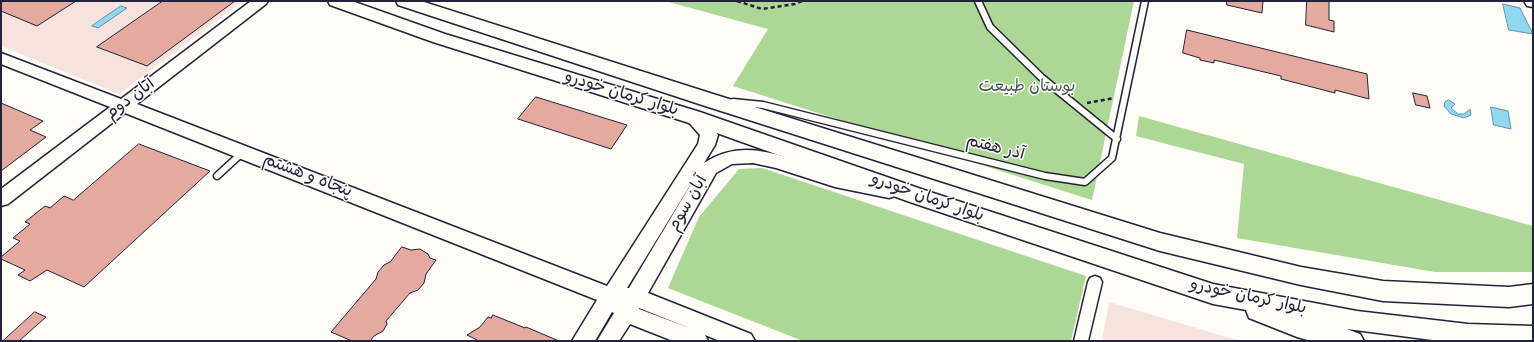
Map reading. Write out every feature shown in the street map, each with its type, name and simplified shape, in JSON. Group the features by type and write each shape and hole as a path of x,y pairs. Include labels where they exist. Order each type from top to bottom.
{"main road":[{"name":"بلوار کرمان خودرو","path":"336,1 439,38 693,117 917,196 1213,294 1357,320 1468,334 1533,336"},
{"name":"بلوار کرمان خودرو","path":"404,1 706,99 1160,242 1294,275 1383,291 1509,297 1533,294"},
{"path":"1213,294 1297,327 1352,341"}],"street":[{"name":"آبان دوم","path":"1,199 261,1"},
{"name":"پنجاه و هشتم","path":"1,58 631,305 744,341"},
{"name":"آبان سوم","path":"583,341 706,145 709,135 704,127 693,117"},
{"name":"آبان سوم","path":"608,341 631,305 710,168 725,159 745,155 765,159 835,180 917,196"},
{"path":"1081,341 1094,282"},
{"name":"پنجاه و هشتم","path":"631,305 697,341"}],"lane":[{"path":"978,1 990,27 1041,77 1117,138"},
{"name":"آذر هفتم","path":"706,99 763,104 1045,176 1085,182 1112,158 1145,1"},
{"path":"217,176 243,152"}],"path":[{"path":"737,1 762,9 795,4 802,1"}],"shaded area":[{"path":"1,1 243,1 119,94 1,46"},
{"path":"1109,302 1240,341 1102,341"}],"green space":[{"name":"بوستان طبیعت","path":"665,1 1134,1 1092,200 733,86 768,29"},
{"path":"1139,116 1533,226 1533,272 1435,272 1237,238 1244,164 1136,136"},
{"path":"762,168 1086,276 1071,341 803,341 668,288 699,217 739,169"}],"water":[{"path":"1503,4 1520,8 1533,34 1509,30"},
{"path":"121,6 127,8 98,28 92,26"},
{"path":"1449,100 1455,104 1451,108 1458,114 1464,114 1470,109 1471,115 1464,118 1451,114 1444,106 1445,102"},
{"path":"1491,107 1508,111 1511,129 1494,125"}],"building":[{"path":"1,1 76,1 37,26 1,11"},
{"path":"163,1 235,1 147,66 97,47"},
{"path":"1227,1 1263,1 1262,13 1227,5"},
{"path":"1307,1 1329,1 1329,20 1334,21 1334,32 1306,25"},
{"path":"1187,30 1367,74 1369,99 1335,90 1335,93 1281,79 1281,76 1214,60 1214,63 1200,60 1200,58 1183,53"},
{"path":"1413,93 1427,96 1430,108 1416,105"},
{"path":"536,97 627,125 611,149 518,119"},
{"path":"1,103 43,121 30,130 46,137 1,171"},
{"path":"139,144 210,171 84,287 47,270 30,281 18,275 25,270 1,259 1,257 20,241 13,238 30,224 25,222 45,206 50,208 64,196 73,200"},
{"path":"402,247 411,250 420,249 428,254 430,258 436,260 426,274 424,283 418,290 410,293 386,321 387,324 383,331 374,336 370,341 352,341 331,332 376,279 378,272 384,265 390,262"},
{"path":"35,312 46,317 19,341 3,341"},
{"path":"493,315 559,341 479,341 467,335 480,327 488,317 491,318"}]}
